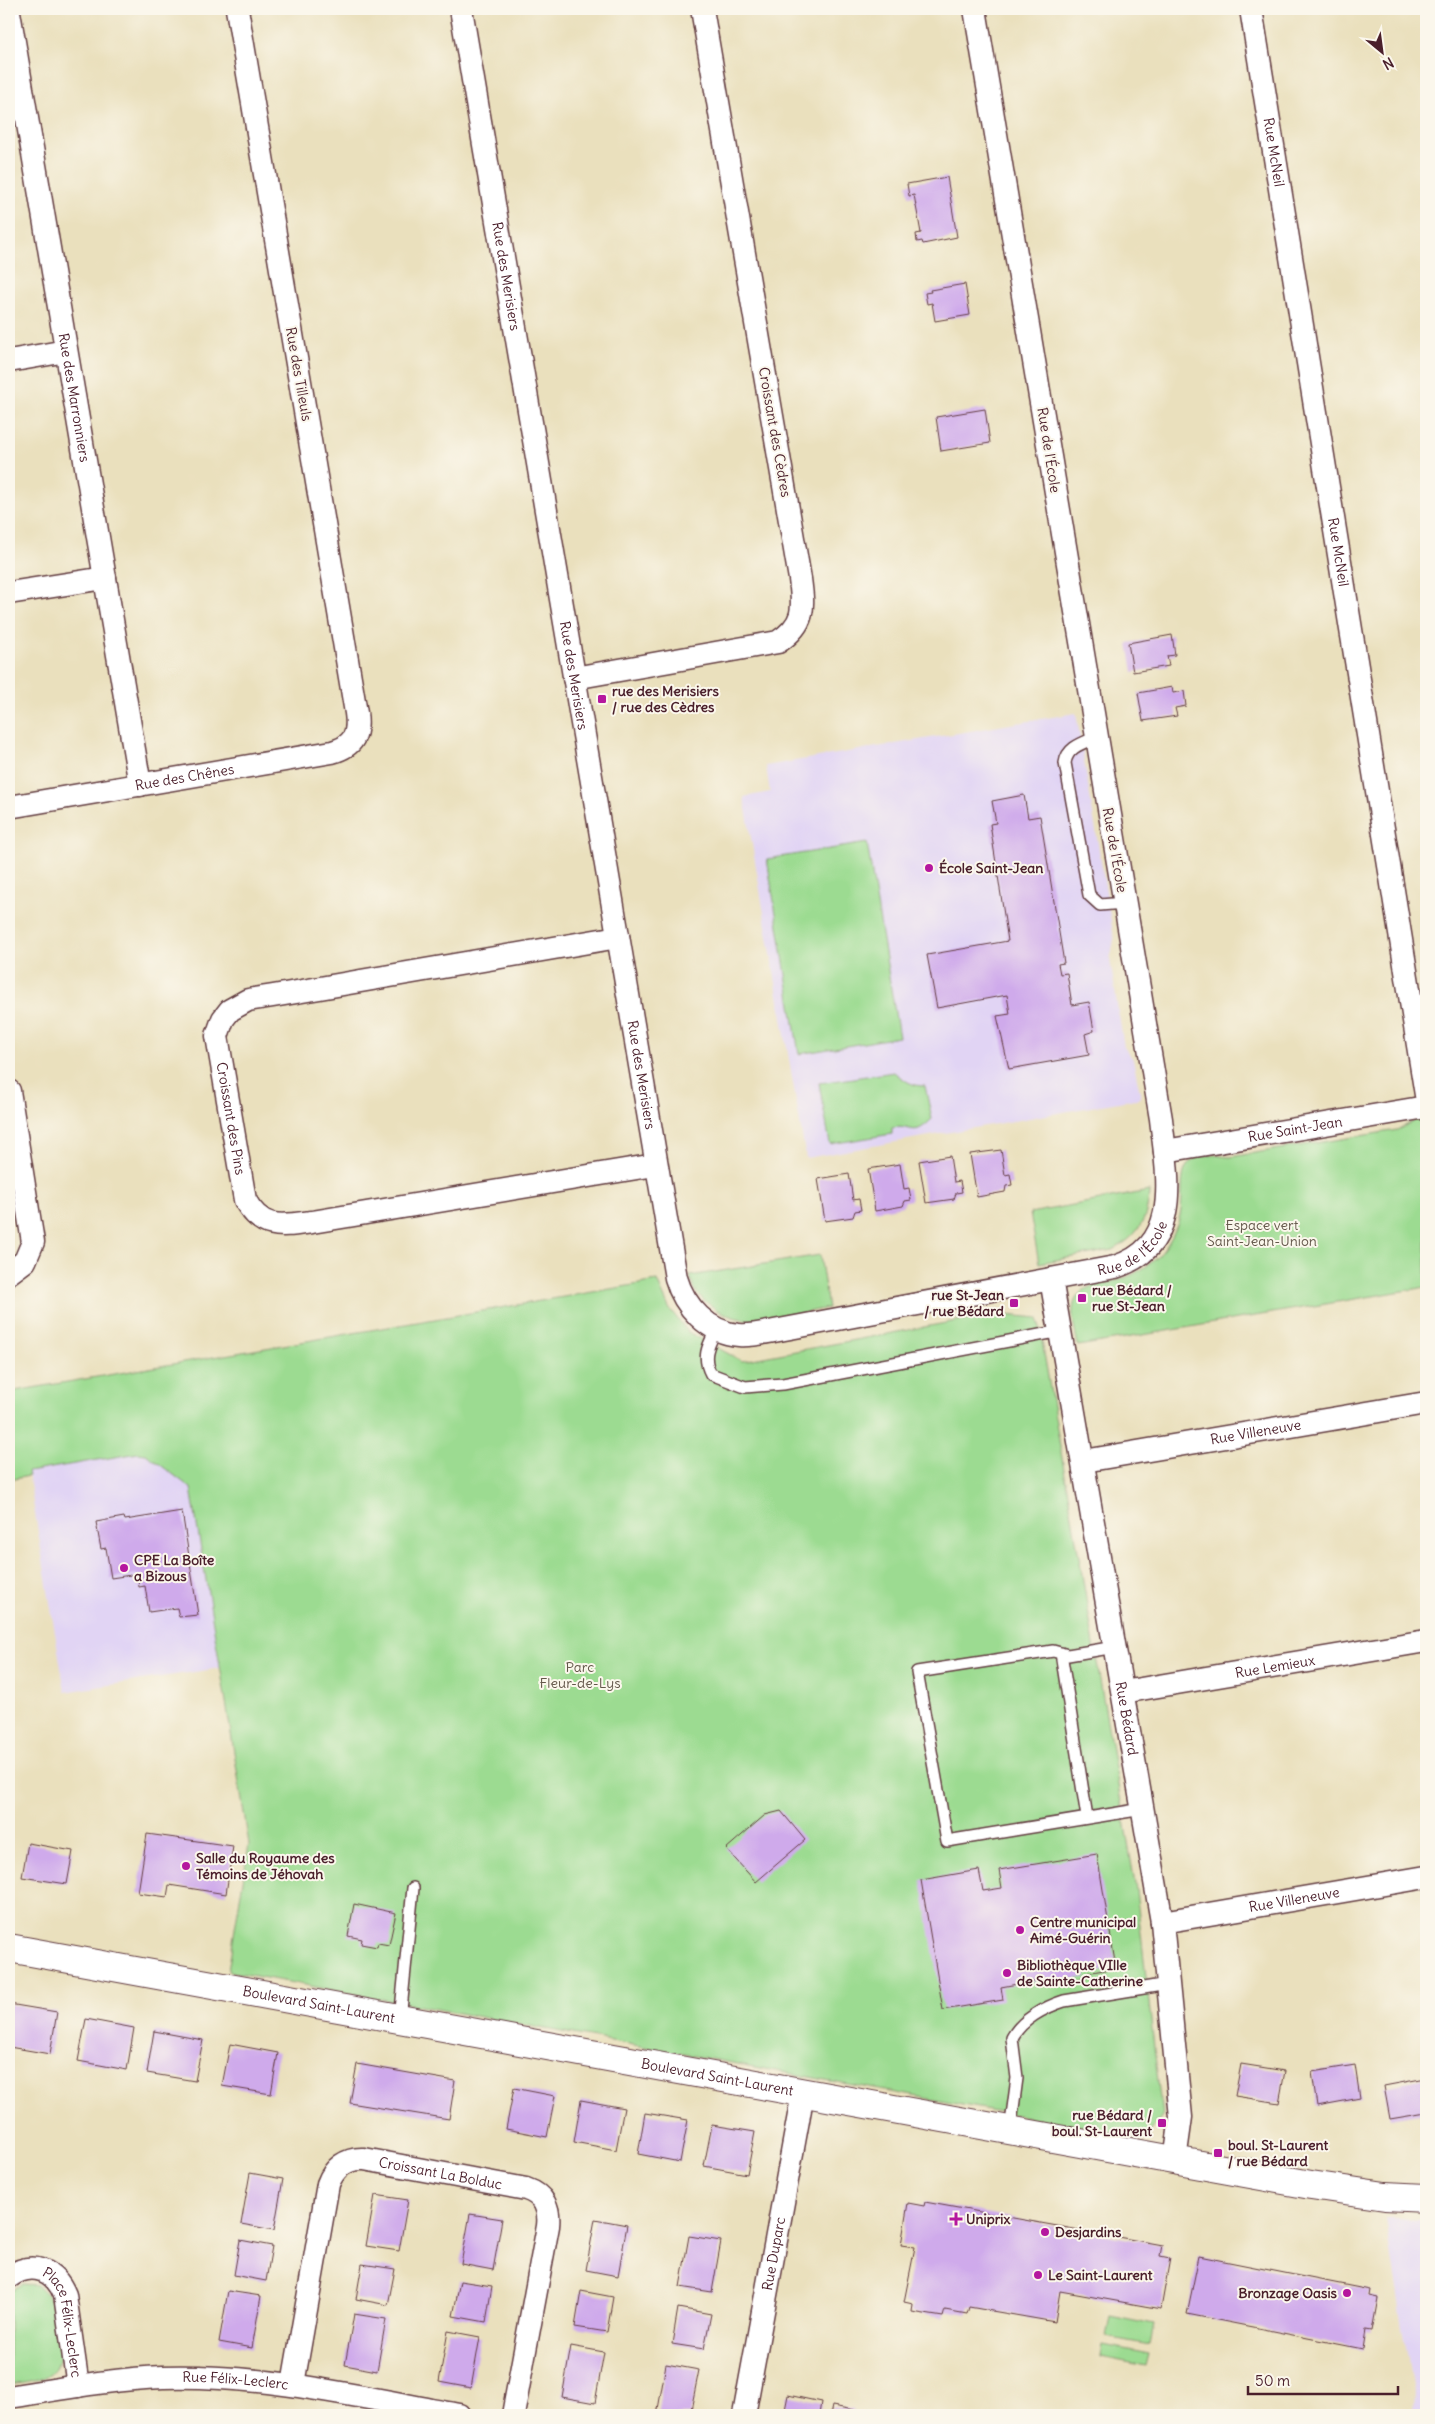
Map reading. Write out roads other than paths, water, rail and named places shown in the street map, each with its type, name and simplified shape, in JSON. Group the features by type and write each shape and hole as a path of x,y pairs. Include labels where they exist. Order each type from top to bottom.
{"street":[{"name":"Rue des Tilleuls","path":"237,9 356,713 358,732 354,739"},
{"name":"Rue des Merisiers","path":"461,9 655,1165 679,1289 696,1315 716,1328"},
{"name":"Croissant des Cèdres","path":"574,678 778,642 790,634 802,612 798,569 702,9"},
{"name":"Rue de l'École","path":"716,1328 730,1334 753,1335 1115,1267 1126,1263 1148,1248 1157,1237 1166,1214 1168,1200 1164,1152 1097,737 975,9"},
{"name":"Rue McNeil","path":"1251,9 1426,1095"},
{"name":"Rue des Marronniers","path":"9,12 18,127 66,351 140,785"},
{"path":"9,361 66,351"},
{"path":"9,593 105,578"},
{"name":"Rue des Chênes","path":"9,808 334,751 348,746 354,739"},
{"name":"Croissant des Pins","path":"618,937 282,994 239,1004 230,1010 223,1019 217,1036 223,1078 245,1200 255,1215 272,1225 282,1226 305,1223 655,1165"},
{"path":"9,1091 32,1233 32,1248 25,1261 9,1273"},
{"name":"Rue Saint-Jean","path":"1164,1152 1426,1107"},
{"name":"Rue Bédard","path":"1051,1279 1084,1461 1162,1922 1182,2117 1175,2160"},
{"name":"Rue Villeneuve","path":"1084,1461 1426,1403"},
{"name":"Rue Lemieux","path":"1123,1692 1426,1641"},
{"name":"Rue Villeneuve","path":"1162,1922 1426,1877"},
{"name":"Boulevard Saint-Laurent","path":"9,1948 1329,2188 1385,2196 1426,2198"},
{"name":"Rue Duparc","path":"744,2415 803,2093"},
{"name":"Croissant La Bolduc","path":"292,2384 328,2184 331,2176 342,2164 349,2160 364,2159 526,2188 539,2195 544,2201 549,2217 548,2226 513,2415"},
{"name":"Place Félix-Leclerc","path":"9,2277 25,2270 36,2269 46,2271 56,2277 61,2284 65,2294 78,2386"},
{"name":"Rue Félix-Leclerc","path":"9,2397 78,2386 172,2377 243,2379 292,2384 459,2415"}],"lane":[{"path":"1097,737 1071,750 1066,756 1065,763 1089,895 1100,905 1124,903"},
{"path":"716,1328 706,1350 705,1358 711,1374 723,1380 751,1387 783,1384 1061,1331"},
{"path":"1115,1647 1068,1655 1053,1650 917,1672 946,1841 1143,1809"},
{"path":"1061,1652 1087,1817"},
{"path":"400,2020 413,1888"},
{"path":"1010,2130 1017,2078 1012,2038 1023,2023 1055,2004 1064,2001 1168,1984"}],"place":[{"name":"rue des Merisiers / rue des Cèdres","path":"602,699"},
{"name":"École Saint-Jean","path":"929,868"},
{"name":"rue Bédard / rue St-Jean","path":"1082,1298"},
{"name":"rue St-Jean / rue Bédard","path":"1014,1303"},
{"name":"CPE La Boîte a Bizous","path":"124,1568"},
{"name":"Salle du Royaume des Témoins de Jéhovah","path":"186,1866"},
{"name":"Centre municipal Aimé-Guérin","path":"1020,1930"},
{"name":"Bibliothèque VIlle de Sainte-Catherine","path":"1007,1973"},
{"name":"rue Bédard / boul. St-Laurent","path":"1162,2123"},
{"name":"boul. St-Laurent / rue Bédard","path":"1218,2153"},
{"name":"Uniprix","path":"956,2219"},
{"name":"Desjardins","path":"1045,2232"},
{"name":"Le Saint-Laurent","path":"1038,2275"},
{"name":"Bronzage Oasis","path":"1347,2293"}],"park label":[{"name":"Espace vert Saint-Jean-Union","path":"1262,1234"},
{"name":"Parc Fleur-de-Lys","path":"580,1675"}]}
